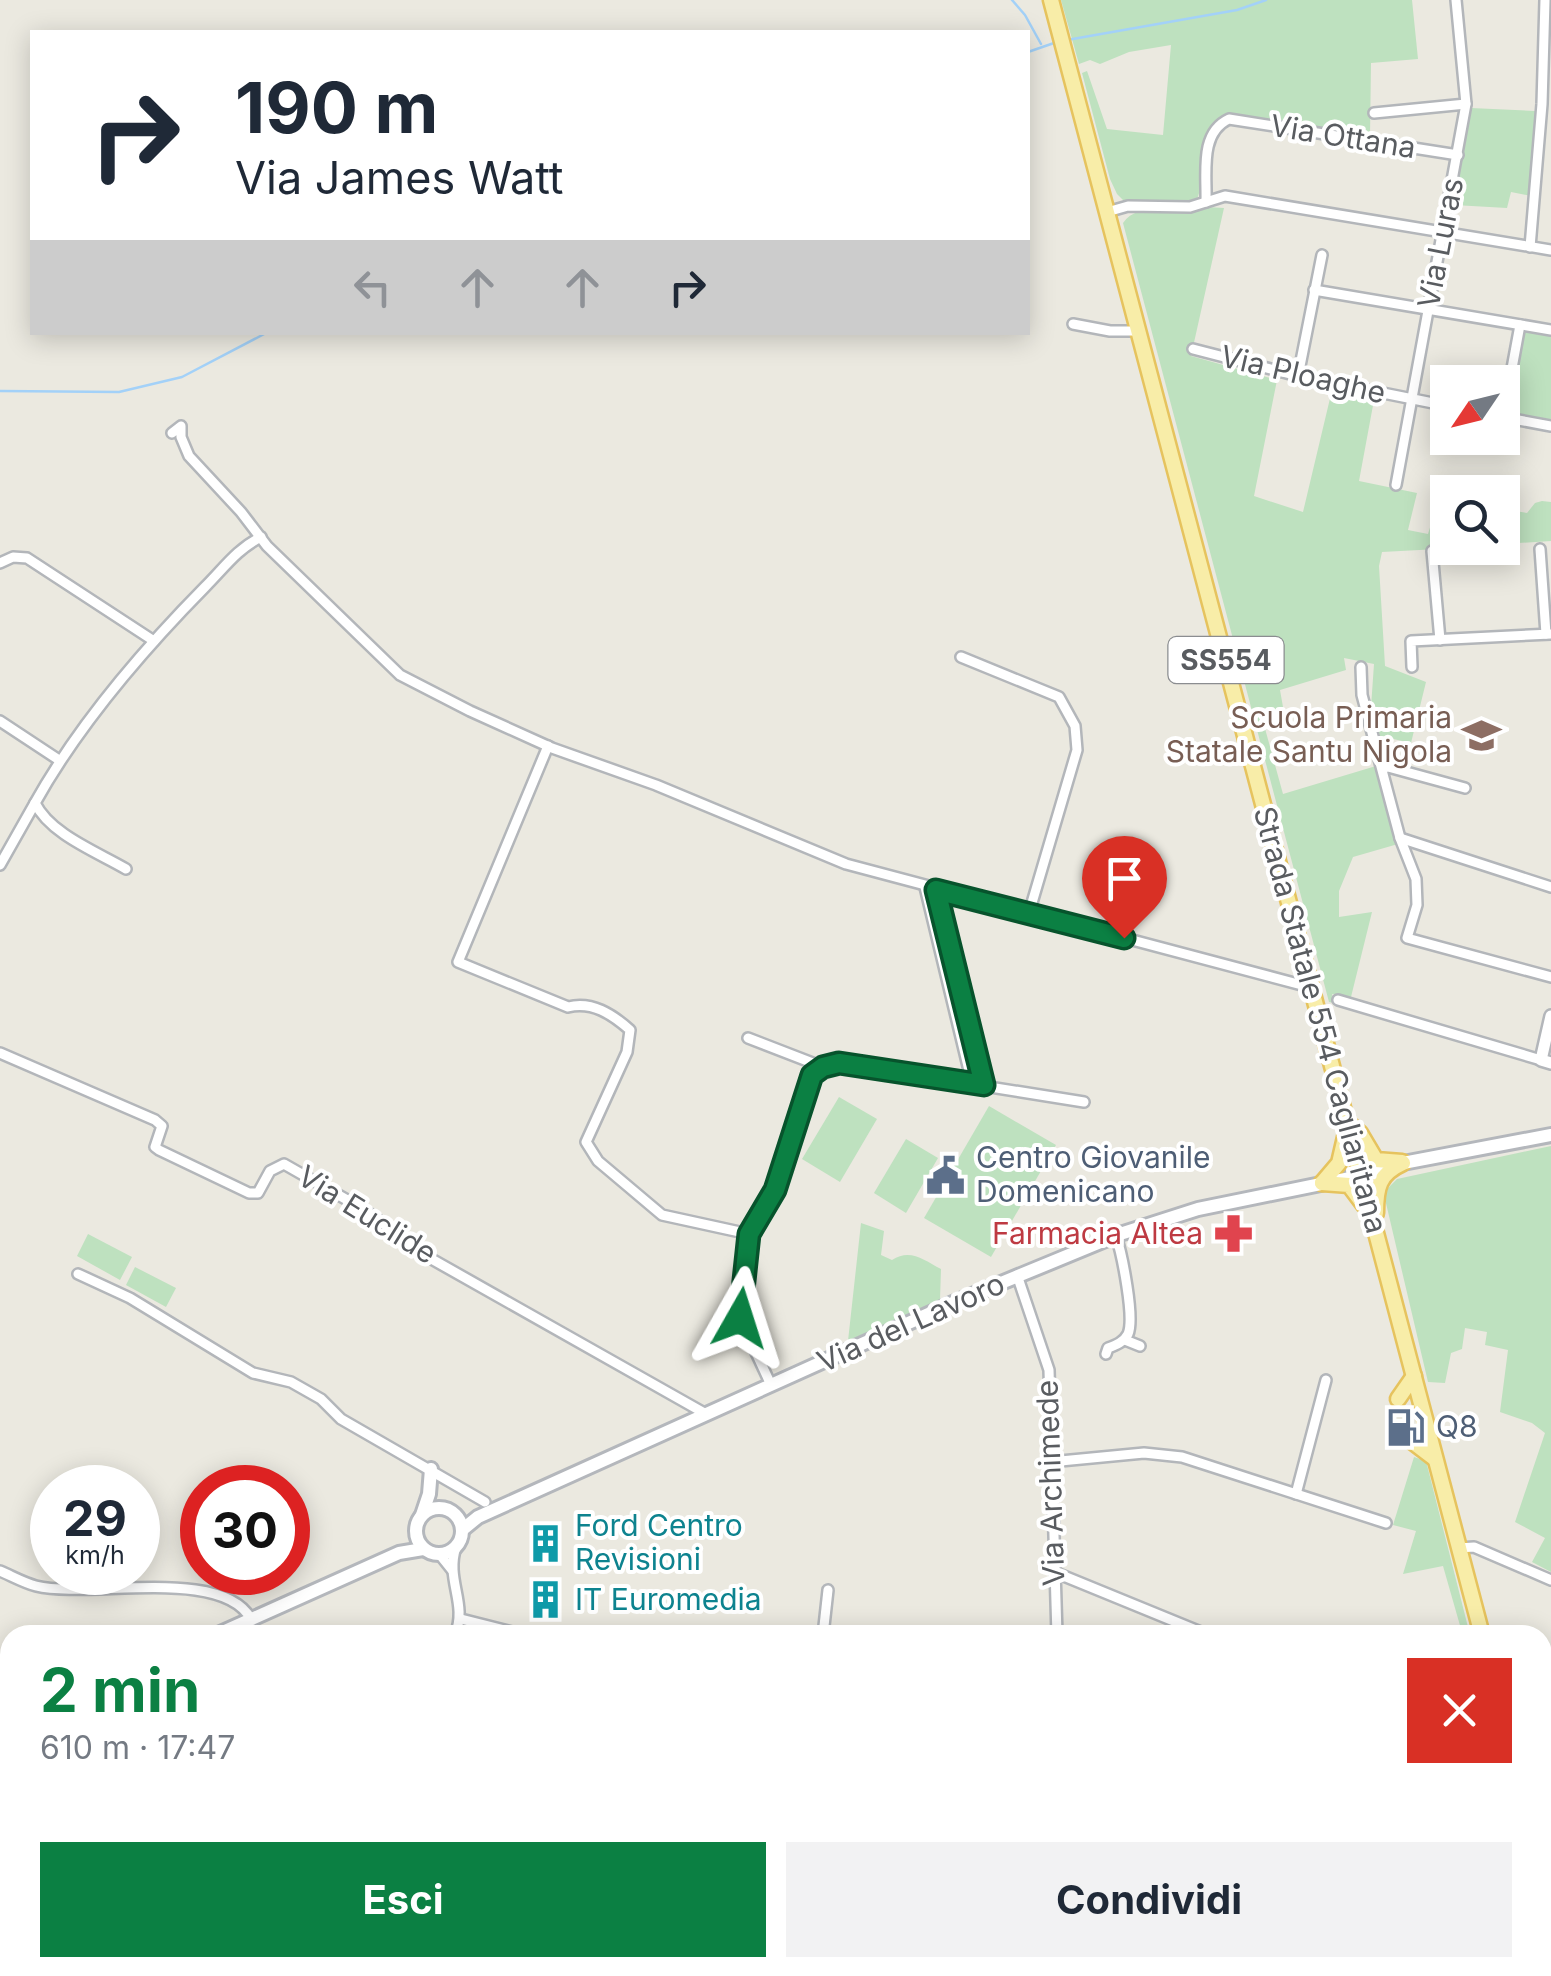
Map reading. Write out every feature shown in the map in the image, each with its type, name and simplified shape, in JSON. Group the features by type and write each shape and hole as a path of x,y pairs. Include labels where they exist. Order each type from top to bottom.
{"main road":[{"name":"Strada Statale 554 Cagliaritana","path":"1051,0 1479,1625"},
{"path":"1322,1182 1339,1163 1348,1122 1360,1132 1376,1160 1403,1162"},
{"name":"Via del Lavoro","path":"455,1519 478,1517 1017,1275 1116,1236 1198,1209 1360,1176 1403,1162 1551,1135"},
{"path":"1376,1233 1378,1183 1386,1172 1403,1162"},
{"path":"1322,1182 1349,1185 1362,1200 1376,1233"},
{"path":"1398,1399 1414,1376"},
{"path":"1410,1440 1436,1460"},
{"path":"400,1554 416,1533 429,1494 431,1469"},
{"path":"238,1625 400,1554 424,1549 440,1555 456,1547 455,1519 434,1492 431,1469"},
{"path":"421,1516 428,1510 455,1519"},
{"path":"416,1533 424,1549"}],"street":[{"name":"Via Luras","path":"1396,486 1466,104 1456,0"},
{"path":"1530,246 1547,74 1545,0"},
{"path":"1374,113 1466,104"},
{"name":"Via Ottana","path":"1206,202 1210,135 1218,124 1229,119 1458,156"},
{"path":"1538,167 1551,170"},
{"path":"1107,212 1128,206 1190,207 1224,196 1551,250"},
{"path":"1298,376 1322,254"},
{"path":"1314,290 1551,330"},
{"path":"1073,324 1110,331 1139,331"},
{"path":"1513,365 1520,325"},
{"name":"Via Ploaghe","path":"1194,349 1298,376 1430,403"},
{"path":"1520,420 1551,426"},
{"path":"172,433 181,426 189,456 262,537 400,674 548,746 774,832 846,864 1313,988"},
{"path":"0,865 59,760 154,641 242,547 262,537"},
{"path":"1412,667 1411,641 1549,634 1540,550"},
{"path":"0,564 13,557 27,558 154,641"},
{"path":"1433,565 1440,640"},
{"path":"961,657 1060,698 1075,726 1078,750 1029,912"},
{"path":"1361,667 1362,695 1418,894 1407,938 1551,978"},
{"path":"0,721 59,760"},
{"path":"548,746 458,962 568,1007 583,1004 614,1016 630,1030 627,1052 586,1142 598,1161 662,1215 749,1234"},
{"path":"1382,768 1465,788"},
{"path":"34,803 62,831 126,869"},
{"path":"1400,838 1551,886"},
{"path":"930,889 972,1083"},
{"path":"954,988 984,1085"},
{"path":"1338,1000 1546,1061 1551,1016"},
{"path":"748,1038 823,1067"},
{"name":"Via Euclide","path":"0,1053 155,1120 162,1126 156,1138 158,1150 248,1193 258,1193 270,1172 284,1164 363,1209 428,1257 706,1414"},
{"path":"772,1385 740,1318 749,1234 775,1190 812,1075 839,1063 1084,1102"},
{"path":"1106,1354 1108,1348 1129,1333 1116,1236"},
{"path":"78,1274 130,1298 253,1372 292,1382 321,1399 341,1419 485,1502"},
{"name":"Via Archimede","path":"1017,1275 1049,1370 1057,1625"},
{"path":"1124,1340 1140,1346"},
{"path":"1296,1494 1326,1380"},
{"path":"1050,1462 1144,1453 1182,1457 1386,1523"},
{"path":"456,1547 452,1570 459,1625"},
{"path":"1459,1548 1474,1547 1551,1580"},
{"path":"440,1555 452,1570"},
{"path":"0,1572 37,1586 134,1590 180,1586 206,1590 247,1612 251,1619"},
{"path":"1054,1572 1184,1625"},
{"path":"824,1625 828,1590"},
{"path":"461,1619 485,1625"}],"green space":[{"path":"1061,0 1412,0 1418,59 1371,63 1370,136 1366,139 1226,114 1208,132 1204,143 1196,202 1125,202 1110,179 1082,73 1087,71 1107,129 1163,135 1171,45 1129,52 1100,64 1090,60 1079,64"},
{"path":"1471,108 1535,111 1531,196 1511,192 1507,208 1454,205"},
{"path":"1224,208 1191,356 1277,380 1254,496 1303,512 1332,390 1374,400 1359,481 1417,493 1408,530 1428,534 1430,527 1430,549 1382,552 1379,566 1385,666 1426,682 1411,743 1380,736 1371,707 1374,664 1344,658 1346,670 1280,690 1283,707 1261,714 1283,794 1376,766 1398,844 1353,857 1339,891 1339,917 1372,912 1351,997 1332,994 1334,1003 1329,1002 1123,223 1150,209"},
{"path":"1522,330 1551,335 1551,420 1520,414 1520,365 1516,365"},
{"path":"1551,502 1551,541 1520,543 1520,512 1527,513 1535,503"},
{"path":"839,1097 877,1119 840,1182 802,1159"},
{"path":"989,1106 1056,1145 991,1257 924,1218"},
{"path":"906,1139 938,1158 906,1213 874,1193"},
{"path":"1551,1146 1551,1572 1532,1562 1545,1538 1515,1522 1545,1433 1532,1423 1500,1412 1508,1350 1485,1345 1487,1332 1465,1328 1462,1349 1451,1353 1445,1383 1428,1382 1385,1199 1387,1189 1397,1179"},
{"path":"861,1223 884,1231 881,1255 892,1260 911,1255 941,1269 940,1300 848,1341"},
{"path":"88,1234 132,1257 120,1280 77,1256"},
{"path":"135,1267 176,1288 166,1307 126,1285"},
{"path":"1414,1457 1426,1461 1467,1625 1460,1625 1443,1566 1403,1574 1416,1531 1393,1525"}],"waterway":[{"path":"1012,0 1041,44"},
{"path":"1067,40 1237,10 1266,0"},
{"path":"1030,51 1054,43"},
{"path":"0,391 119,392 182,377 262,335"}],"place":[{"name":"Scuola Primaria Statale Santu Nigola","path":"1482,735"},
{"name":"Centro Giovanile Domenicano","path":"946,1175"},
{"name":"Farmacia Altea","path":"1233,1234"},
{"name":"Q8","path":"1406,1427"},
{"name":"Ford Centro Revisioni","path":"545,1543"},
{"name":"IT Euromedia","path":"545,1600"}],"route":[{"path":"740,1318 749,1234 775,1190 812,1075 839,1063 984,1085 936,890 1124,938"}]}
